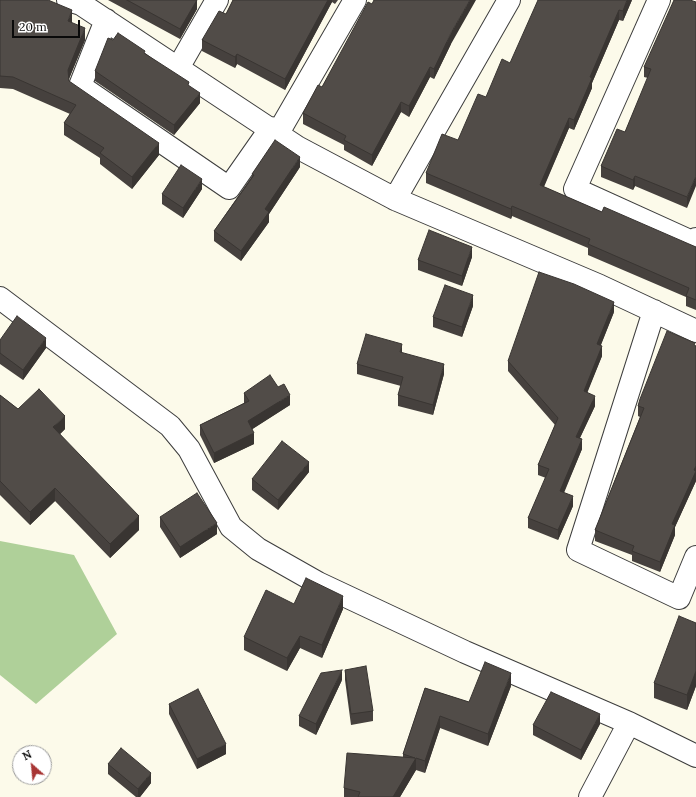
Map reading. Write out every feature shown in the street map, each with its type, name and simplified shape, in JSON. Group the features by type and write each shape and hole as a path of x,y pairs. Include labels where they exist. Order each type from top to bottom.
{"street":[{"path":"178,68 217,0"},
{"path":"106,20 80,86 229,188 274,131 355,0"},
{"path":"395,198 509,0"},
{"path":"659,0 575,189 694,243 696,239"},
{"path":"77,1 297,147 395,198 593,283 696,331"},
{"path":"0,298 170,426 189,449 231,527 258,549 318,583 465,652 628,723 696,756"},
{"path":"654,311 578,550 679,598 696,557"},
{"path":"590,797 628,723"}],"green space":[{"path":"0,541 74,555 117,634 36,704 0,675"}],"building":[{"path":"0,0 48,0 72,10 68,21 85,28 68,70 69,81 159,143 132,177 100,153 104,148 64,123 76,105 13,77 0,76"},
{"path":"127,0 197,0 180,29"},
{"path":"233,0 328,0 285,79 237,54 235,57 202,40 219,11 226,14"},
{"path":"374,0 470,0 451,33 434,69 430,67 409,106 401,102 372,155 344,140 346,136 303,113 318,85 322,87 368,2 372,4"},
{"path":"538,0 627,0 623,11 619,10 590,77 592,78 574,120 569,118 540,185 602,212 604,207 696,247 696,300 686,296 689,288 588,244 590,239 512,206 511,209 426,173 442,134 458,140 478,94 486,97 502,59 510,63"},
{"path":"674,0 690,0 696,2 696,176 687,197 635,176 633,180 601,166 617,129 625,132 651,69 644,67"},
{"path":"118,33 145,51 144,53 189,82 188,85 200,93 174,125 95,71 108,38 113,40"},
{"path":"275,140 300,157 265,209 269,212 241,251 214,231 254,175 252,174"},
{"path":"181,165 202,179 183,208 162,194"},
{"path":"429,230 472,247 462,276 418,260"},
{"path":"539,272 574,284 614,302 597,344 602,346 584,391 595,396 576,437 582,439 560,491 573,496 558,530 528,518 549,469 538,465 558,418 508,361"},
{"path":"445,285 473,295 462,327 433,317"},
{"path":"17,316 46,338 23,370 0,353 0,340"},
{"path":"667,331 695,343 694,345 696,346 696,466 694,470 696,471 672,524 675,525 660,562 632,551 634,546 595,530 644,408 638,406 640,399"},
{"path":"366,334 402,344 400,352 444,364 433,405 398,395 403,377 357,364"},
{"path":"270,375 278,387 284,384 290,395 248,421 254,433 214,453 200,425 249,401 244,393"},
{"path":"39,389 65,416 53,427 139,516 110,544 55,488 30,512 0,481 0,395 18,409"},
{"path":"282,441 309,462 278,500 252,479"},
{"path":"197,493 217,523 180,547 160,517"},
{"path":"306,578 343,596 322,645 300,636 287,658 244,637 266,590 294,604"},
{"path":"679,616 696,623 696,671 687,695 654,683"},
{"path":"485,662 511,673 488,734 440,716 425,761 416,758 393,797 358,797 360,792 344,788 347,753 415,758 403,754 425,688 469,702"},
{"path":"366,666 373,711 351,714 345,670"},
{"path":"342,670 316,724 299,716 321,673"},
{"path":"198,689 226,744 197,759 169,704"},
{"path":"551,692 600,714 581,750 533,725"},
{"path":"121,748 151,773 138,789 108,764"}]}
